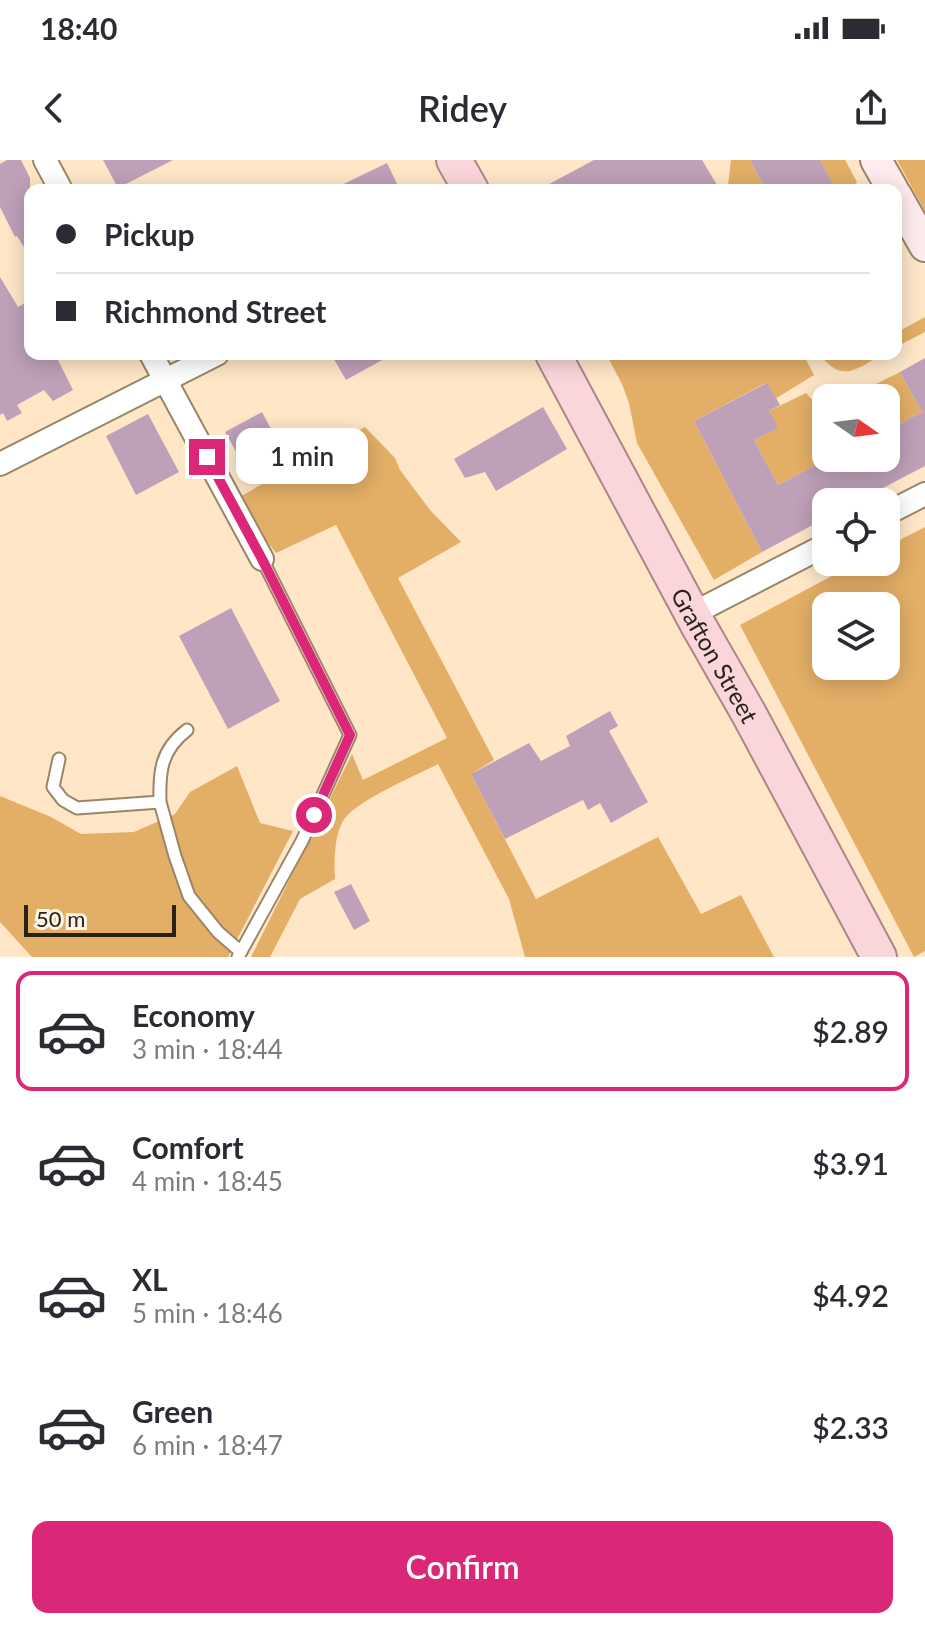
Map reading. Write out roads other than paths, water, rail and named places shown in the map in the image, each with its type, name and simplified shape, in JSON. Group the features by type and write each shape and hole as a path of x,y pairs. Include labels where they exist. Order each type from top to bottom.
{"main road":[{"path":"454,160 468,184"},
{"name":"Grafton Street","path":"556,360 879,957"}],"street":[{"path":"45,160 58,184"},
{"path":"876,160 890,184"},
{"path":"902,206 925,246"},
{"path":"154,360 262,559"},
{"path":"0,464 205,360"},
{"path":"900,507 925,494"},
{"path":"692,614 812,552"}],"lane":[{"path":"187,730 174,740 166,752 161,768 160,802 189,896 240,954 302,841 350,735 262,559"},
{"path":"59,759 53,787 63,800 77,808 160,802"}]}
